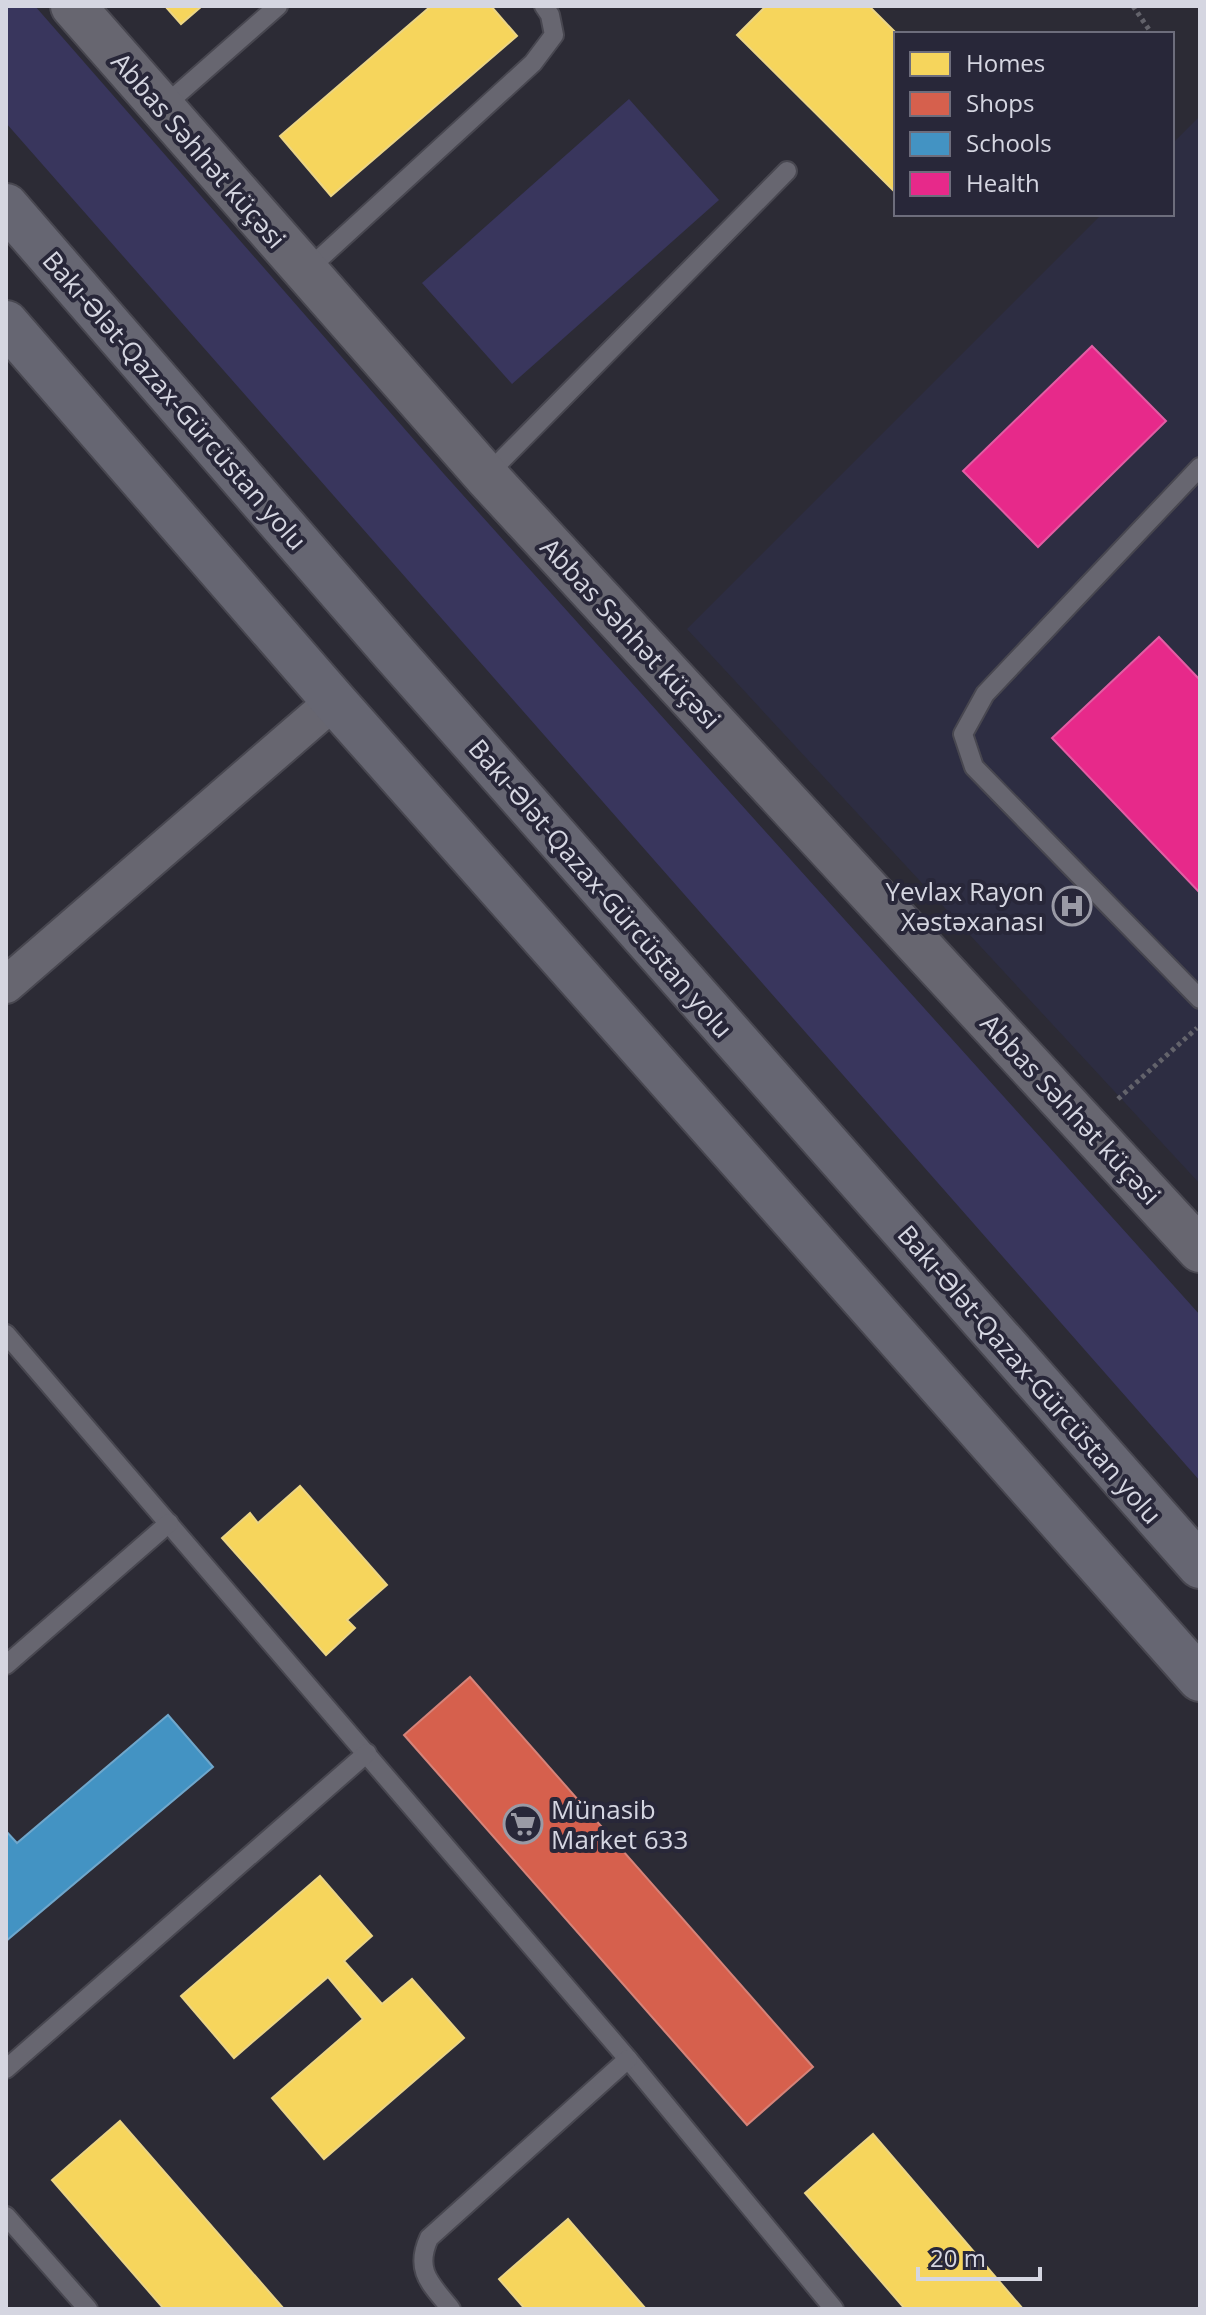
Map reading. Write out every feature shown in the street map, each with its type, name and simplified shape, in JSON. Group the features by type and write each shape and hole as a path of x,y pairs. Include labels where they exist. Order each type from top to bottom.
{"highway":[{"name":"Bakı-Ələt-Qazax-Gürcüstan yolu","path":"6,206 414,675 1200,1566"},
{"path":"6,323 334,701 1200,1679"}],"street":[{"name":"Abbas Səhhət küçəsi","path":"73,6 486,476 1200,1250"},
{"path":"6,985 334,701"}],"lane":[{"path":"163,107 278,6"},
{"path":"305,272 533,63 554,35 550,15 544,6"},
{"path":"486,476 787,171"},
{"path":"1200,467 985,694 963,734 974,767 1200,999"},
{"path":"6,1334 628,2059 834,2309"},
{"path":"6,1665 169,1523"},
{"path":"6,2069 367,1753"},
{"path":"451,2309 425,2277 421,2254 429,2238 628,2059"},
{"path":"6,2216 88,2309"}],"path":[{"path":"1133,6 1151,32"},
{"path":"1087,1126 1200,1026"}],"shaded area":[{"path":"6,6 35,6 444,474 1200,1315 1200,1481 6,123"},
{"path":"629,99 719,200 512,384 422,283"},
{"name":"Yevlax Rayon Xəstəxanası","path":"1200,116 1200,1184 687,629 1100,216 1174,216 1174,142"}],"building: Homes":[{"path":"165,6 202,6 181,24"},
{"path":"431,6 491,6 517,36 331,196 280,136"},
{"path":"766,6 869,6 895,32 894,191 737,35"},
{"path":"300,1486 387,1585 347,1620 355,1628 326,1655 222,1538 250,1513 258,1523"},
{"path":"320,1876 372,1936 344,1961 382,2004 412,1979 464,2038 324,2159 272,2098 363,2019 328,1977 234,2058 181,1996"},
{"path":"120,2121 284,2309 164,2309 52,2180"},
{"path":"873,2134 1023,2309 905,2309 805,2193"},
{"path":"568,2219 646,2309 525,2309 499,2279"}],"building: Shops":[{"path":"470,1677 813,2067 747,2125 404,1735"}],"building: Schools":[{"path":"168,1715 213,1767 6,1941 6,1831 17,1843"}],"building: Health":[{"path":"1092,346 1166,421 1038,547 963,471"},
{"path":"1159,637 1200,680 1200,893 1052,738"}],"place":[{"name":"Yevlax Rayon Xəstəxanası","path":"1072,906"},
{"name":"Münasib Market 633","path":"523,1824"}]}
